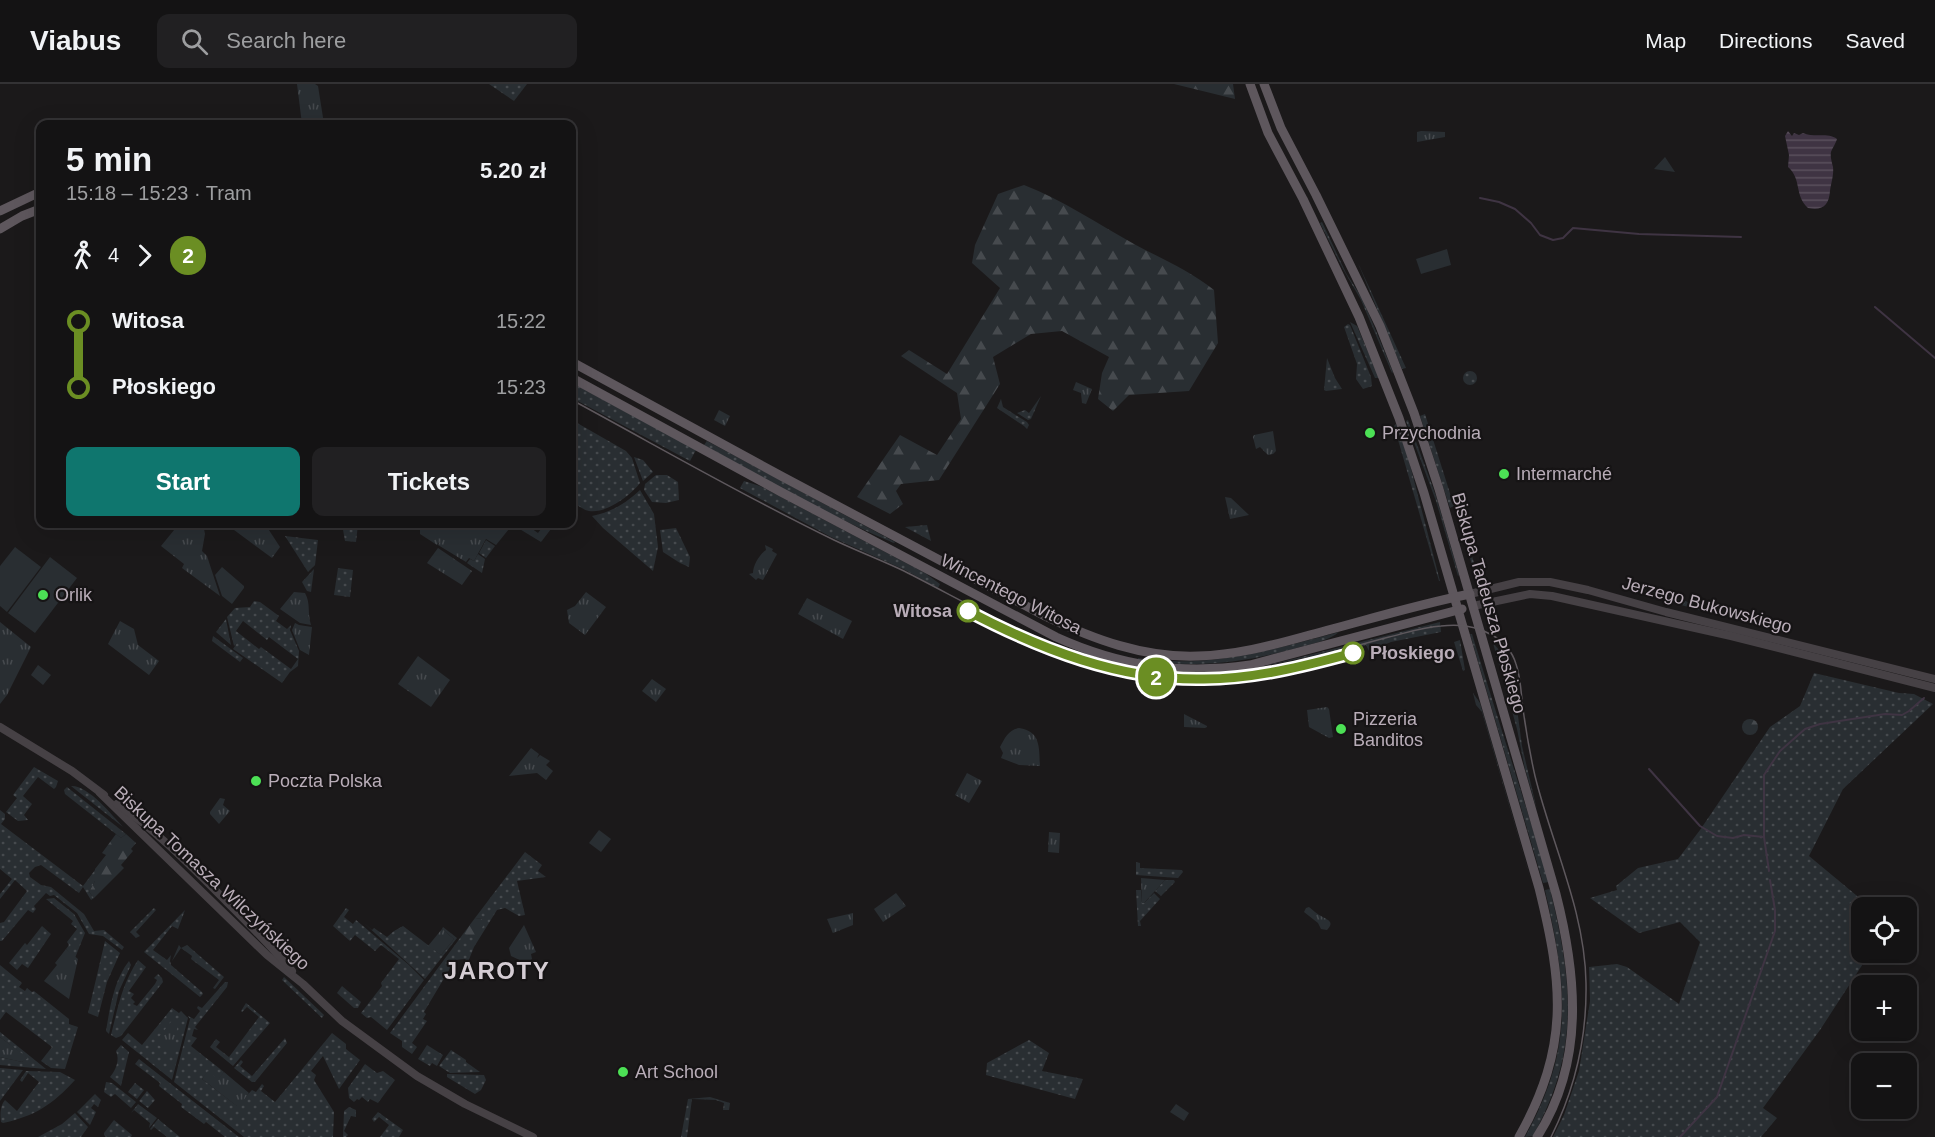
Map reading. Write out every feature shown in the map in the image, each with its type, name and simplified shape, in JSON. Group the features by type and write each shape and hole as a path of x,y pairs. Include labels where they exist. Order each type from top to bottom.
{"main road":[{"name":"Biskupa Tadeusza Płoskiego","path":"1250,84 1268,133 1303,198 1384,377 1424,493 1539,888 1551,936 1557,983 1557,1027 1551,1063 1542,1090 1519,1137"},
{"name":"Biskupa Tadeusza Płoskiego","path":"1264,84 1281,128 1360,284 1395,363 1439,489 1556,894 1566,933 1572,973 1574,1015 1569,1054 1559,1090 1537,1137"},
{"path":"0,211 36,194"},
{"path":"0,229 36,211"},
{"name":"Wincentego Witosa","path":"576,364 1045,616 1075,631 1138,650 1196,656 1240,652 1470,594"},
{"name":"Wincentego Witosa","path":"576,380 790,497 1056,637 1117,660 1152,667 1179,669 1250,665 1473,606"}],"street":[{"name":"Jerzego Bukowskiego","path":"1470,594 1519,582 1550,582 1935,679"},
{"name":"Jerzego Bukowskiego","path":"1473,606 1530,594 1552,596 1731,636 1935,688"},
{"name":"Biskupa Tomasza Wilczyńskiego","path":"0,727 72,771 141,820 189,864 272,948 303,984 342,1021 387,1056 465,1104 532,1137"}],"green space":[{"path":"297,84 315,84 318,86 323,120 302,120"},
{"path":"489,84 527,84 514,101"},
{"path":"1174,84 1233,84 1235,99"},
{"path":"1417,132 1445,132 1445,137 1417,142"},
{"path":"1665,157 1675,172 1654,169"},
{"path":"1024,185 1066,205 1185,271 1214,290 1218,343 1189,391 1129,395 1113,411 1098,399 1102,373 1109,357 1062,331 1031,334 993,357 1000,384 939,480 901,484 896,491 903,504 890,514 857,497 900,435 937,455 961,419 957,393 901,356 909,350 947,374 1000,288 972,263 975,245 998,194"},
{"path":"1322,222 1346,273 1363,300 1392,373 1361,300 1343,269 1320,223"},
{"path":"1447,249 1451,265 1421,274 1416,259"},
{"path":"1358,263 1406,368 1402,369"},
{"path":"1350,322 1357,326 1379,378 1375,378"},
{"path":"1348,324 1371,377 1372,386 1363,389 1356,379 1357,364 1344,327"},
{"path":"1327,358 1335,378 1342,389 1324,390"},
{"path":"1467,371 1473,371 1477,378 1473,385 1467,385 1463,381 1463,375"},
{"path":"1076,382 1092,389 1086,404 1082,403 1081,393 1073,390"},
{"path":"576,385 696,450 690,461 576,400"},
{"path":"1041,396 1031,419 1028,420 1017,413 1025,410 1029,413"},
{"path":"1001,399 1003,407 1027,422 1029,425 1027,429 997,408"},
{"path":"719,410 730,416 725,426 714,420"},
{"path":"1425,414 1454,506 1450,508 1420,416"},
{"path":"1408,420 1436,496 1458,576 1436,501 1406,421"},
{"path":"576,422 626,451 632,458 640,483 631,493 603,510 587,510 576,504"},
{"path":"1396,424 1408,457 1440,581 1394,426"},
{"path":"1273,431 1276,451 1268,455 1260,447 1256,449 1254,435"},
{"path":"707,441 895,542 798,497 704,445"},
{"path":"634,457 643,460 653,472 643,481"},
{"path":"656,475 667,475 678,482 679,500 666,503 652,502 644,490 645,484"},
{"path":"744,481 760,486 925,573 940,584 938,588 905,570 831,537 740,488"},
{"path":"640,490 654,514 658,547 653,571 592,516 618,507"},
{"path":"1225,497 1231,498 1249,515 1230,519"},
{"path":"1459,520 1465,531 1476,570 1474,572"},
{"path":"927,525 931,541 905,527"},
{"path":"176,528 204,528 202,551 207,556 220,596 182,568 184,564 161,546"},
{"path":"231,528 268,528 280,547 272,558"},
{"path":"343,528 358,528 356,542 345,541"},
{"path":"420,528 518,528 509,529 496,545 486,539 474,561 469,558 466,562 438,545 440,541 437,545 420,534"},
{"path":"518,528 531,528 538,533 542,528 550,528 541,542"},
{"path":"676,528 690,557 689,567 663,552 660,530"},
{"path":"285,536 318,540 315,565 308,572"},
{"path":"486,540 495,546 486,558 479,553"},
{"path":"765,545 777,554 763,580 758,578 756,580 749,574 753,573 757,560 766,550"},
{"path":"15,547 41,567 7,612 0,606 0,566"},
{"path":"438,548 472,571 462,585 427,563"},
{"path":"478,554 485,559 482,573 467,563 470,559 474,561"},
{"name":"Orlik","path":"50,557 77,578 35,633 8,613"},
{"path":"222,567 244,586 232,604 222,596 215,575"},
{"path":"338,568 353,570 350,597 334,595"},
{"path":"314,569 311,592 307,591 302,582"},
{"path":"1634,589 1681,599 1705,612 1634,591"},
{"path":"294,592 305,593 311,625 300,623 280,609"},
{"path":"586,592 606,607 585,635 569,623 567,610 575,606"},
{"path":"807,598 852,621 843,639 798,614"},
{"path":"254,601 260,602 279,616 276,621 287,629 291,625 290,630 299,651 298,666 282,683 233,649 237,643 234,646 227,617 235,608 250,607","holes":["243,621 267,640 269,637 298,659 291,669 236,631"]},
{"path":"226,619 231,645 216,632"},
{"path":"120,621 134,629 138,645 159,661 149,675 108,644"},
{"path":"0,622 31,647 7,695 0,704"},
{"path":"1440,622 1441,632 1391,642 1369,651 1366,645 1322,657 1323,660 1363,649 1365,652 1311,666 1308,657 1261,667"},
{"path":"295,623 312,627 309,655 300,650 292,630"},
{"path":"1339,632 1315,643 1239,661 1181,664 1138,660 1138,658 1189,661 1240,656"},
{"path":"1470,634 1472,634 1549,882 1543,883"},
{"path":"213,636 243,658 240,662 212,641"},
{"path":"1460,640 1465,670 1463,671 1454,642"},
{"path":"1493,643 1505,657 1512,671 1522,746 1537,810 1525,769 1517,729"},
{"path":"418,656 450,680 431,707 398,684"},
{"path":"38,665 51,675 43,685 31,675"},
{"path":"1814,673 1899,693 1914,694 1933,704 1843,789 1809,856 1858,897 1851,897 1851,963 1864,963 1856,975 1851,975 1851,982 1820,1030 1763,1108 1777,1118 1761,1137 1553,1137 1564,1115 1579,1071 1590,1001 1589,967 1617,964 1627,967 1679,1004 1700,942 1680,922 1639,933 1590,898 1617,890 1616,886 1638,868 1678,859 1770,727 1800,706"},
{"path":"652,679 666,689 656,702 642,691"},
{"path":"1473,693 1480,703 1533,888 1482,712 1476,705"},
{"path":"1327,707 1333,737 1329,738 1309,727 1307,710"},
{"path":"1184,714 1207,726 1207,727 1184,727"},
{"path":"1750,719 1756,721 1758,727 1756,733 1750,735 1744,733 1742,727 1744,721"},
{"path":"1019,728 1035,737 1039,747 1040,766 1019,765 1001,758 1003,753 1000,747 1009,733"},
{"path":"531,748 539,754 537,758 540,755 550,761 546,765 553,771 546,780 537,773 509,776"},
{"path":"34,767 58,781 54,789 38,777 23,796 32,804 24,815 28,820 18,821 6,812 17,798 13,795"},
{"path":"967,773 982,781 969,803 955,795"},
{"path":"71,786 85,790 92,795 123,827"},
{"path":"67,787 126,834 121,838 65,794 64,790"},
{"path":"220,798 225,799 223,805 230,811 219,824 210,812"},
{"path":"0,810 5,814 5,819 1,824 83,886 95,870 95,881 89,892 94,898 91,900 83,887 79,893 41,865 29,873 30,877 41,885 51,887 84,914 94,931 104,930 124,947 122,950 103,936 89,934 77,913 54,895 50,896 46,893 34,906 36,909 33,913 28,910 0,941 0,923 4,922 27,891 15,880 0,899 0,894 12,879 0,869"},
{"path":"599,830 611,839 601,852 589,843"},
{"path":"1049,832 1060,833 1059,853 1048,852"},
{"path":"116,834 121,838 126,834 136,843 131,849 133,851 121,865 124,868 94,898 89,892 95,881 95,869 106,855 102,853"},
{"path":"525,852 542,865 538,871 546,877 517,881 525,915 519,916 505,908 497,910 474,947 468,962 465,959 455,960 424,1012 426,1014 423,1019 427,1021 412,1043 417,1047 412,1054 402,1047 402,1041 390,1033 463,934 477,937 482,919 475,918"},
{"path":"1136,862 1140,863 1140,868 1182,870 1183,872 1178,878 1136,875"},
{"path":"1141,878 1165,880 1144,903 1142,903"},
{"path":"1165,880 1175,882 1161,896 1155,891"},
{"path":"1550,889 1558,922 1567,985 1568,1014 1565,1044 1559,1074 1548,1104 1533,1136 1525,1137 1552,1074 1559,1045 1562,1016 1562,987 1558,956 1545,890"},
{"path":"1136,890 1141,890 1142,903 1154,893 1160,899 1140,921 1141,926 1138,926"},
{"path":"896,893 906,906 883,922 874,909"},
{"path":"54,898 74,914 85,933 75,958 66,949 69,945 67,942 77,929 71,924 73,921 46,899"},
{"path":"1309,907 1330,921 1327,930 1321,929 1318,923 1304,912"},
{"path":"154,908 156,910 136,932 140,936 136,938 130,932"},
{"path":"346,908 349,910 344,917 353,924 356,920 424,980 387,1030 371,1017 367,1018 361,1013 399,959 381,945 375,951 355,935 350,941 333,926"},
{"path":"185,910 178,929 172,926 153,950 167,960 171,955 171,965 202,992 200,997 144,952"},
{"path":"853,913 853,925 833,933 827,919"},
{"path":"475,918 482,919 483,926 477,938 463,934"},
{"path":"364,923 372,930 374,928 387,937 403,926 441,955 454,939 442,929 443,927 457,938 425,979"},
{"path":"524,925 536,952 531,954 532,959 526,963 511,956 509,948"},
{"path":"42,926 51,934 28,968 22,964 17,970 9,963"},
{"path":"442,929 454,939 441,955 428,946"},
{"path":"105,941 120,953 107,982 98,1017 88,1013"},
{"path":"179,945 181,948 172,961"},
{"path":"187,945 224,977 215,989 213,988 219,980 191,959 192,956 181,948"},
{"path":"66,949 78,959 69,999 44,981"},
{"path":"138,960 146,967 129,991 134,994 131,998 135,1002 133,1004 137,1006 155,984 157,980 154,978 158,974 163,982 121,1036 116,1038 111,1035 118,1005 128,978"},
{"path":"129,961 131,965 119,991 109,1034 106,1031 113,994"},
{"path":"0,965 22,983 19,987 25,991 27,988 34,991 69,1019 69,1024 78,1027 65,1069 51,1068 41,1061 52,1047 6,1012 0,1020"},
{"path":"284,977 324,1015 322,1018 282,980"},
{"path":"225,982 228,982 227,987 195,1027 198,1030 194,1029 192,1036 197,1038 191,1046 224,1072 218,1080 208,1072 202,1079 237,1106 252,1090 256,1092 262,1084 264,1086 261,1091 275,1102 332,1033 360,1060 339,1089 323,1056 311,1071 316,1075 314,1080 334,1112 333,1137 244,1137 174,1082 190,1019 188,1016 194,1019 200,1011 198,1006 202,1008"},
{"path":"342,986 361,1002 358,1008 354,1008 337,993"},
{"path":"246,1003 270,1023 233,1066 210,1047 216,1039 220,1042 216,1047 229,1057 259,1017 247,1007 241,1011"},
{"path":"172,1008 179,1013 181,1011 188,1018 172,1080 122,1040 128,1033 142,1045"},
{"path":"174,1018 178,1021 172,1056 155,1042"},
{"path":"0,1032 46,1069 0,1065 0,1057 22,1062 27,1058 0,1037"},
{"path":"0,1037 28,1058 22,1062 0,1057"},
{"path":"285,1038 287,1043 255,1082 234,1068 241,1060 243,1062 240,1066 252,1076"},
{"path":"1029,1040 1049,1053 1042,1071 1083,1079 1075,1099 986,1075 987,1063"},
{"path":"121,1045 129,1052 121,1086 110,1077 117,1065 116,1051"},
{"path":"427,1045 443,1055 437,1066 432,1063 430,1066 418,1059"},
{"path":"451,1050 480,1072 450,1073 439,1066"},
{"path":"139,1059 239,1137 225,1137 181,1107 182,1104 159,1086 160,1083 135,1064"},
{"path":"365,1064 377,1073 383,1071 395,1080 378,1103 370,1099 368,1102 362,1097 354,1102 349,1098 348,1088"},
{"path":"0,1068 23,1070 0,1101"},
{"path":"26,1071 60,1072 75,1080 59,1096 34,1113 3,1123 1,1122 1,1110 5,1100 17,1111 39,1082 28,1073 22,1082 20,1080"},
{"path":"208,1071 218,1079 224,1072 249,1093 238,1107 202,1079"},
{"path":"447,1074 484,1075 486,1080 481,1090 475,1094 447,1077"},
{"path":"106,1082 112,1083 136,1102 131,1108 115,1094 111,1097 104,1092"},
{"path":"135,1083 144,1090 137,1099 128,1092"},
{"path":"147,1091 155,1100 148,1108 139,1101"},
{"path":"95,1094 101,1100 98,1107 94,1104 91,1108 96,1112 90,1125 77,1112"},
{"path":"710,1097 730,1103 729,1110 723,1110 724,1103 716,1100 692,1099 687,1137 681,1137 688,1099"},
{"path":"138,1104 157,1118 149,1128 150,1123 134,1110 131,1113"},
{"path":"1176,1104 1189,1113 1184,1121 1170,1112"},
{"path":"349,1107 356,1110 356,1117 351,1116 344,1131 348,1135 343,1137 344,1111"},
{"path":"378,1112 403,1130 399,1137 380,1137 389,1125 379,1117 374,1122 372,1119"},
{"path":"75,1113 88,1127 81,1137 38,1137 62,1124"},
{"path":"158,1119 180,1137 167,1137 154,1127 151,1130"},
{"path":"114,1120 132,1135 131,1137 106,1137 104,1135"}],"shaded area":[{"path":"1788,131 1792,136 1794,133 1799,135 1803,133 1837,139 1831,154 1833,170 1829,196 1827,203 1821,208 1808,208 1801,198 1795,177 1788,167 1789,155 1785,136"}],"waterway":[{"path":"1480,198 1499,202 1515,209 1531,223 1540,235 1553,240 1563,238 1573,228 1639,234 1741,237"},
{"path":"1875,307 1935,358"},
{"path":"1769,871 1764,837 1764,775 1780,751 1805,729 1820,724 1885,714 1902,715 1924,698"},
{"path":"1649,769 1700,826 1717,836 1764,837"},
{"path":"1680,1137 1717,1097 1775,931 1775,910 1770,880"}],"tram line":[{"path":"576,402 801,524 904,571 1023,632 1053,645 1116,666 1178,675 1234,673 1263,669 1421,629 1447,625 1474,628 1500,640 1512,655 1518,669 1535,776 1574,904 1584,956 1586,1003 1582,1042 1567,1100 1551,1137"},
{"name":"2","path":"968,611 1018,635 1094,663 1134,674 1164,678 1237,677 1317,663 1353,653"}],"place":[{"name":"Przychodnia","path":"1370,433"},
{"name":"Intermarché","path":"1504,474"},
{"name":"Orlik","path":"43,595"},
{"name":"Witosa","path":"968,611"},
{"name":"Płoskiego","path":"1353,653"},
{"name":"Pizzeria Banditos","path":"1341,729"},
{"name":"Poczta Polska","path":"256,781"},
{"name":"Art School","path":"623,1072"}],"district":[{"name":"JAROTY","path":"497,971"}]}
